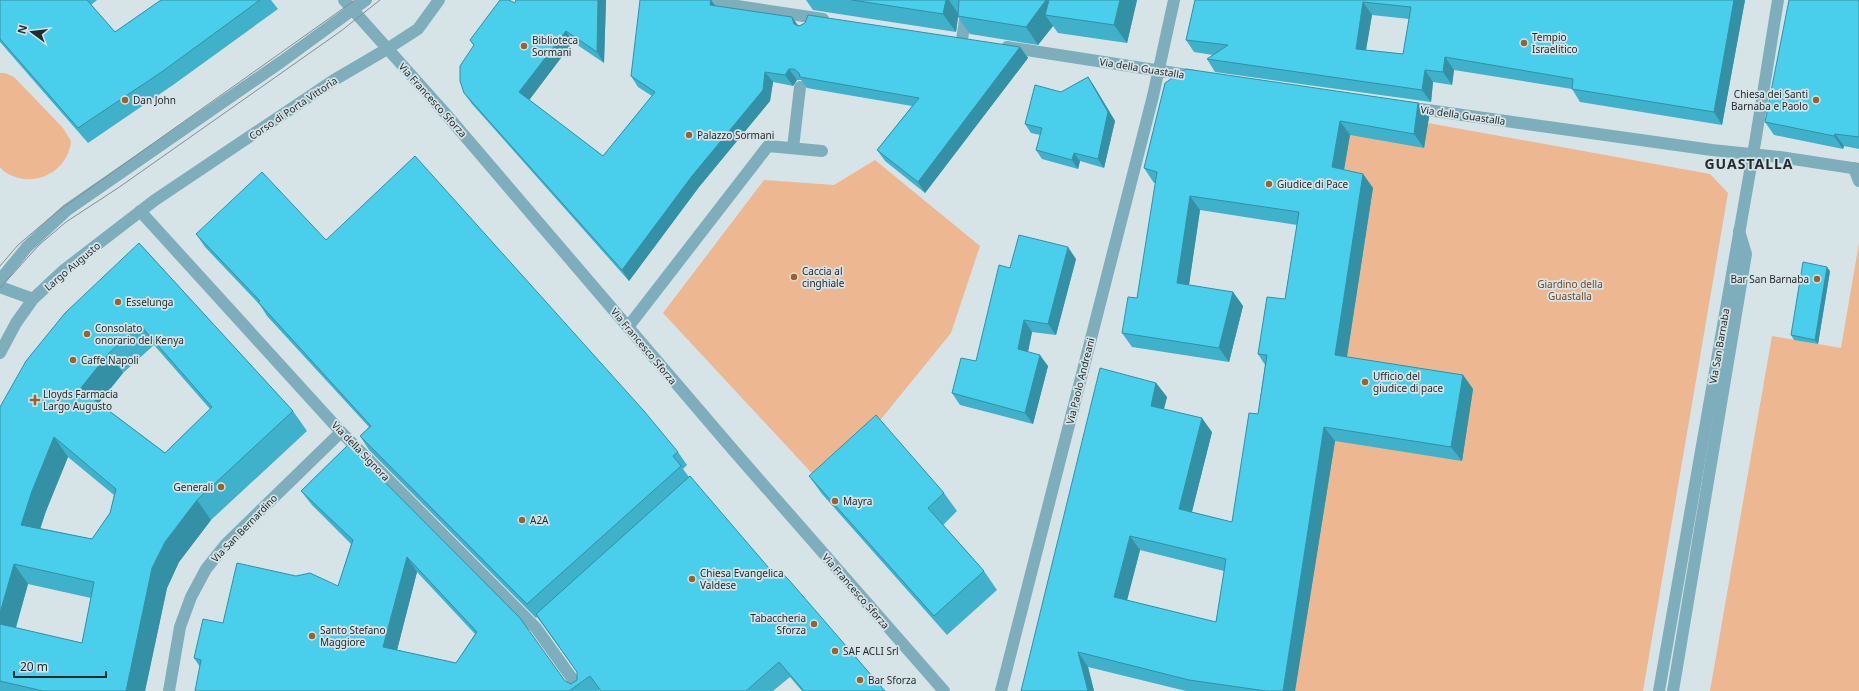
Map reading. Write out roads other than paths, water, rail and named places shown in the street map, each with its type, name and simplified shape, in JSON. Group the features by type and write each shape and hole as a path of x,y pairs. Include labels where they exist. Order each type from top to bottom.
{"street":[{"name":"Via Francesco Sforza","path":"344,0 445,113 739,457 944,691"},
{"path":"0,280 27,248 67,210 354,10 366,0"},
{"name":"Corso di Porta Vittoria","path":"140,211 334,80 418,29 439,0"},
{"path":"698,0 808,23 832,21"},
{"name":"Via Paolo Andreani","path":"1001,691 1159,71 1174,0"},
{"name":"Via San Barnaba","path":"1659,691 1753,154 1778,0"},
{"path":"962,40 965,19"},
{"path":"947,38 978,43"},
{"name":"Via della Guastalla","path":"993,45 1207,78"},
{"path":"792,148 800,87"},
{"name":"Via della Guastalla","path":"1396,105 1712,150 1857,168"},
{"path":"628,327 768,146 822,151"},
{"path":"1857,168 1859,182"},
{"name":"Largo Augusto","path":"0,352 16,323 34,299 64,270 140,211"},
{"name":"Via della Signora","path":"140,211 341,432 540,624 581,691"},
{"path":"1673,691 1746,254 1739,231"},
{"path":"0,287 34,299"},
{"name":"Via San Bernardino","path":"169,691 180,627 191,597 206,569 226,544 341,432"}],"tram line":[{"path":"0,266 18,245 58,211 355,0"},
{"path":"0,288 39,245 66,222 118,188 341,31 380,0"}],"place":[{"name":"Tempio Israelitico","path":"1524,43"},
{"name":"Biblioteca Sormani","path":"524,46"},
{"name":"Dan John","path":"125,100"},
{"name":"Chiesa dei Santi Barnaba e Paolo","path":"1816,100"},
{"name":"Palazzo Sormani","path":"689,135"},
{"name":"Giudice di Pace","path":"1269,184"},
{"name":"Caccia al cinghiale","path":"794,277"},
{"name":"Bar San Barnaba","path":"1817,279"},
{"name":"Esselunga","path":"118,302"},
{"name":"Consolato onorario del Kenya","path":"87,334"},
{"name":"Caffe Napoli","path":"73,360"},
{"name":"Ufficio del giudice di pace","path":"1365,382"},
{"name":"Lloyds Farmacia Largo Augusto","path":"35,400"},
{"name":"Generali","path":"221,487"},
{"name":"Mayra","path":"835,501"},
{"name":"A2A","path":"522,520"},
{"name":"Chiesa Evangelica Valdese","path":"692,579"},
{"name":"Tabaccheria Sforza","path":"814,624"},
{"name":"Santo Stefano Maggiore","path":"312,636"},
{"name":"SAF ACLI Srl","path":"835,651"},
{"name":"Bar Sforza","path":"860,680"}],"district":[{"name":"GUASTALLA","path":"1749,164"}],"park label":[{"name":"Giardino della Guastalla","path":"1570,290"}]}
